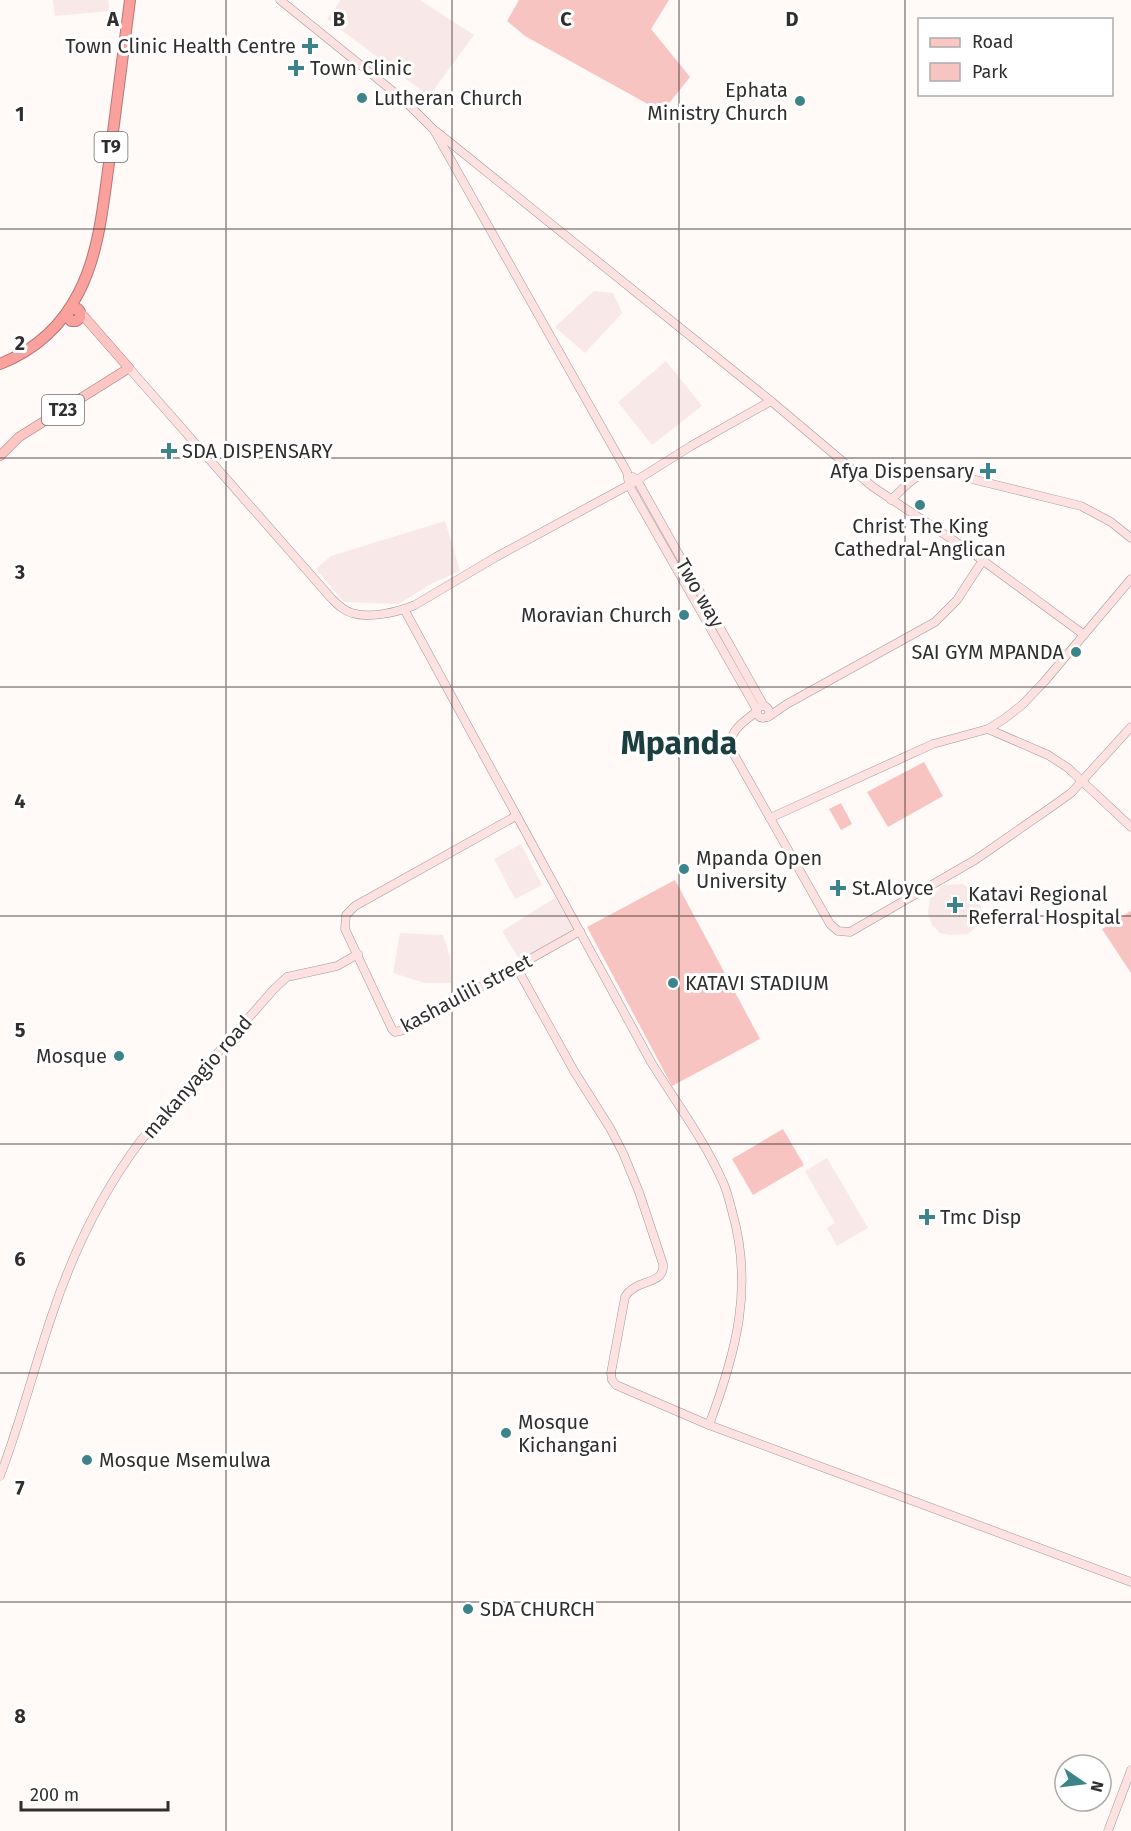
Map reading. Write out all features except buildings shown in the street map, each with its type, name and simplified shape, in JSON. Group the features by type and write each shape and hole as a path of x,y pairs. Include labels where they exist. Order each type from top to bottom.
{"highway":[{"name":"T9","path":"74,314 96,245 103,209 129,0"},
{"path":"0,364 27,351 74,314"}],"main road":[{"path":"74,314 94,327 129,368"},
{"name":"T23","path":"0,456 20,437 129,368"}],"street":[{"path":"280,0 405,101 434,130 771,401 873,487 983,560 1083,634"},
{"path":"434,130 627,472 629,485 749,699 751,706 749,718"},
{"path":"129,368 339,606 359,615 404,609 415,605 496,557 629,485 691,446 771,401"},
{"name":"Two way","path":"627,472 636,480 761,709"},
{"path":"891,500 912,479 928,472 943,472 1081,506 1111,522 1131,538"},
{"path":"738,727 766,718 787,704 935,622 957,600 983,560"},
{"path":"770,818 933,744 988,729 1004,719 1022,705 1044,682 1131,579"},
{"path":"404,609 651,1062 691,1123 722,1179 736,1226 742,1267 738,1329 731,1363 709,1425"},
{"path":"749,699 769,713 766,718"},
{"path":"787,704 761,709 749,718 738,727 731,738 731,747 830,924 838,930 850,932 983,855 1056,804 1083,780 1131,727"},
{"path":"1003,736 1004,719"},
{"path":"988,729 1048,755 1083,780 1131,827"},
{"path":"358,954 345,929 344,921 349,911 397,881 516,816"},
{"name":"kashaulili street","path":"358,954 395,1032 404,1030 580,931"},
{"name":"makanyagio road","path":"0,1476 51,1317 90,1221 111,1182 126,1161 273,989 287,977 337,966 358,954"},
{"path":"517,968 574,1071 620,1147 639,1192 663,1264 663,1272 658,1278 631,1288 625,1297 611,1373 612,1380 623,1389 709,1425 1131,1582"},
{"path":"1108,1831 1131,1770"}],"shaded area":[{"path":"53,0 108,0 109,11 55,16"},
{"path":"341,0 420,0 474,35 429,96 327,19"},
{"path":"594,291 613,293 622,313 585,353 555,327"},
{"path":"666,361 702,406 652,445 618,402"},
{"path":"445,521 460,571 431,584 399,604 344,602 316,569 331,556"},
{"path":"521,844 542,885 515,899 494,859"},
{"name":"Katavi Regional Referral Hospital","path":"962,884 979,894 982,915 977,926 968,934 940,933 932,925 928,913 930,898 943,885"},
{"path":"555,898 574,929 521,962 502,931"},
{"path":"400,933 443,935 450,957 451,983 425,983 393,973"},
{"path":"827,1158 868,1228 837,1246 827,1228 835,1223 805,1171"}],"green space":[{"path":"519,0 669,0 651,29 690,77 662,112 525,36 507,21"},
{"path":"924,762 943,796 888,827 867,792"},
{"path":"841,803 852,824 841,830 829,809"},
{"name":"KATAVI STADIUM","path":"675,880 760,1039 672,1086 587,927"},
{"path":"1131,911 1131,973 1102,929"},
{"path":"783,1129 804,1165 753,1195 732,1159"}],"place":[{"name":"Town Clinic Health Centre","path":"310,46"},
{"name":"Town Clinic","path":"296,68"},
{"name":"Lutheran Church","path":"362,98"},
{"name":"Ephata Ministry Church","path":"800,101"},
{"name":"SDA DISPENSARY","path":"169,451"},
{"name":"Afya Dispensary","path":"988,471"},
{"name":"Christ The King Cathedral-Anglican","path":"920,505"},
{"name":"Moravian Church","path":"684,615"},
{"name":"SAI GYM MPANDA","path":"1076,652"},
{"name":"Mpanda Open University","path":"684,869"},
{"name":"St.Aloyce","path":"838,888"},
{"name":"Katavi Regional Referral Hospital","path":"955,905"},
{"name":"KATAVI STADIUM","path":"673,983"},
{"name":"Mosque","path":"119,1056"},
{"name":"Tmc Disp","path":"927,1217"},
{"name":"Mosque Kichangani","path":"506,1433"},
{"name":"Mosque Msemulwa","path":"87,1460"},
{"name":"SDA CHURCH","path":"468,1609"}],"district":[{"name":"Mpanda","path":"679,743"}]}
